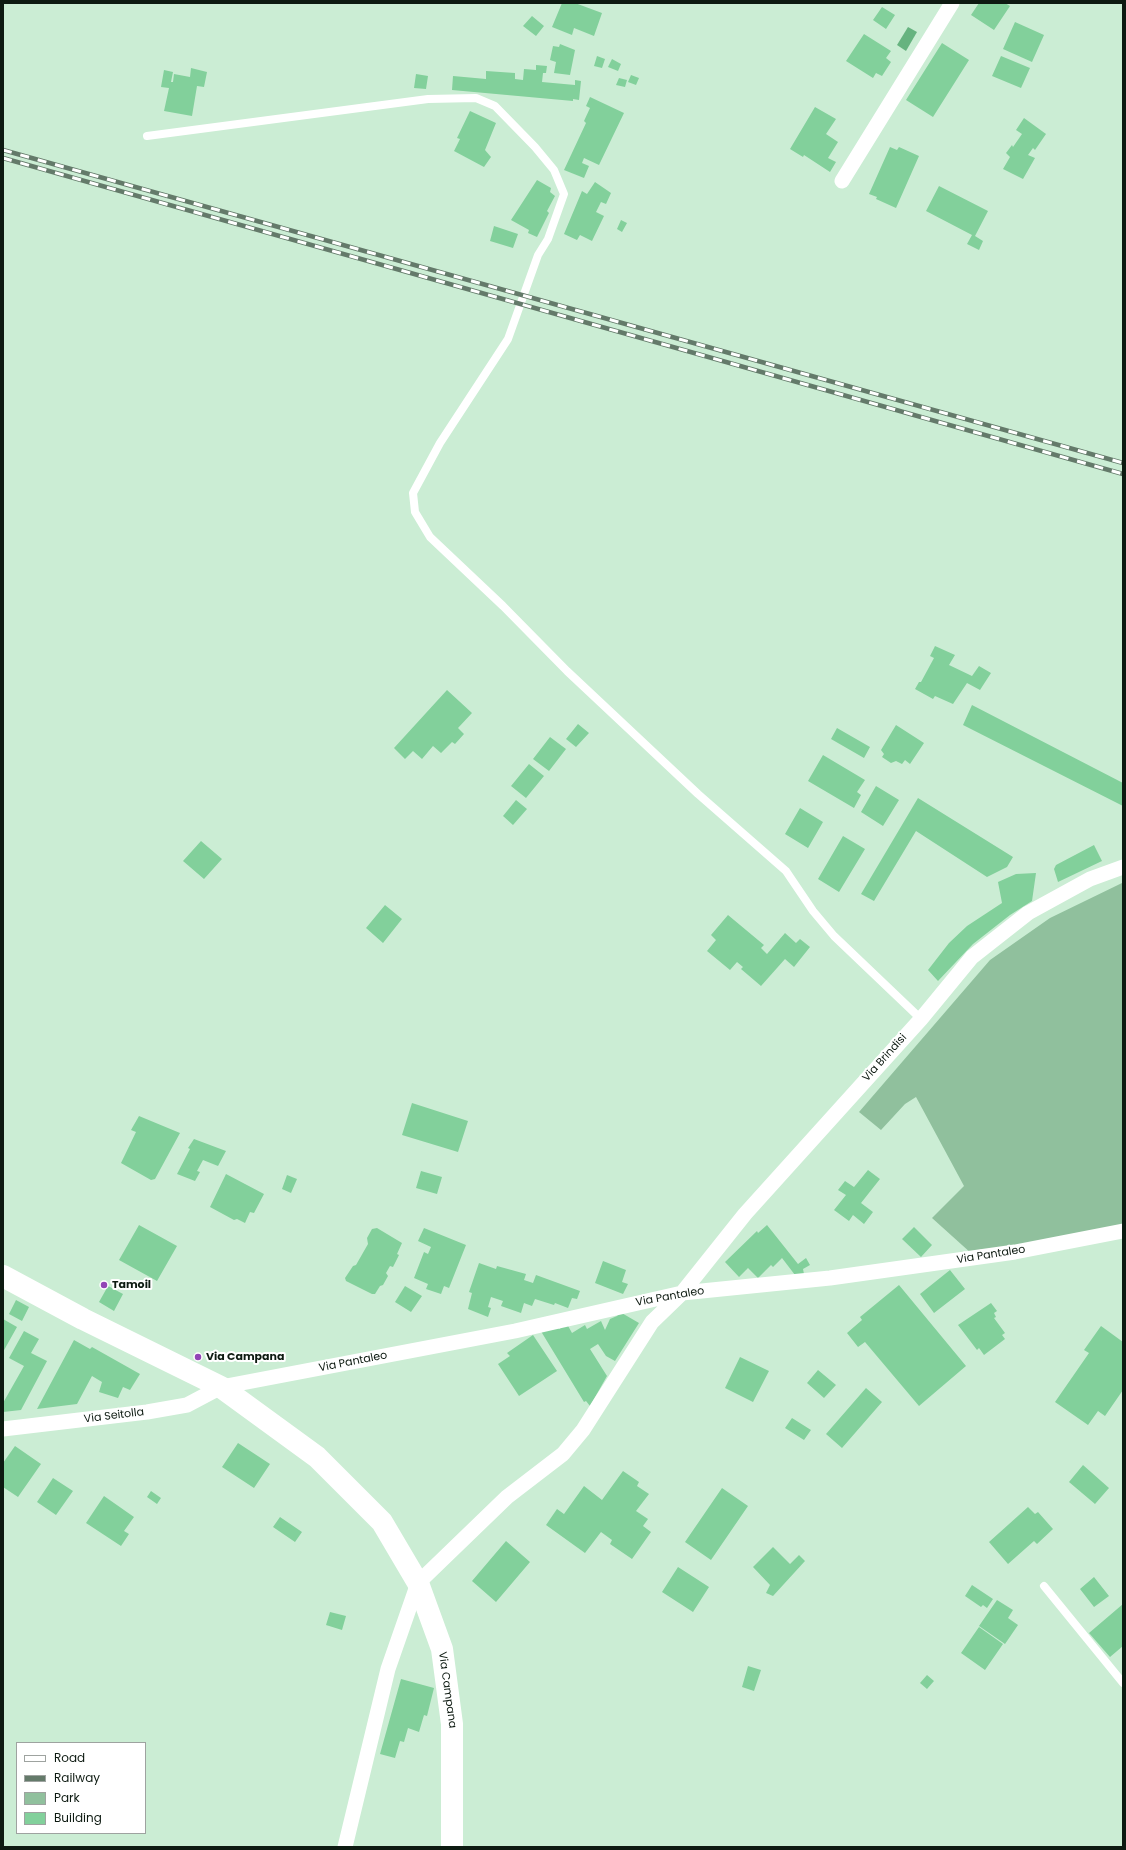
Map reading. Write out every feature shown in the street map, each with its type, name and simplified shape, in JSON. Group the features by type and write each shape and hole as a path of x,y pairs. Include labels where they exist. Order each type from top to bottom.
{"main road":[{"name":"Via Campana","path":"3,1276 83,1319 221,1387 318,1457 382,1522 418,1583 442,1649 452,1724 452,1847"}],"street":[{"path":"842,181 952,3"},
{"name":"Via Brindisi","path":"418,1583 507,1497 563,1454 583,1430 652,1322 682,1293 745,1214 921,1019 972,957 1028,913 1090,879 1123,867"},
{"name":"Via Pantaleo","path":"221,1387 515,1330 682,1293 861,1273 1015,1252 1123,1231"},
{"name":"Via Seitolla","path":"3,1429 147,1412 187,1405 221,1387"},
{"path":"345,1847 388,1669 418,1583"}],"lane":[{"path":"146,136 428,99 476,98 495,106 535,147 554,170 564,194 548,239 538,255 508,339 440,443 413,493 415,512 430,537 503,606 567,671 698,794 786,871 813,911 834,936 921,1019"},
{"path":"1044,1586 1123,1683"}],"green space":[{"path":"1122,883 1123,1227 972,1254 932,1218 964,1186 916,1097 905,1104 881,1130 859,1112 990,960 1050,918"}],"shaded area":[{"path":"908,27 917,32 906,51 897,45"}],"building":[{"path":"562,3 575,3 602,13 594,36 574,28 572,35 552,27"},
{"path":"979,3 1005,3 1010,6 994,30 971,15"},
{"path":"882,7 895,15 886,29 873,20"},
{"path":"532,16 544,26 536,36 523,26"},
{"path":"1015,22 1044,35 1032,62 1003,49"},
{"path":"864,34 891,51 886,58 891,62 882,76 876,73 873,78 846,61"},
{"path":"942,43 969,60 933,117 906,100"},
{"path":"560,44 575,50 570,75 554,73 556,62 550,60 553,46 559,47"},
{"path":"597,56 605,59 602,68 594,66"},
{"path":"1001,56 1030,68 1021,88 992,76"},
{"path":"612,59 621,64 618,71 608,67"},
{"path":"536,65 547,66 546,73 543,73 542,82 575,85 575,80 581,81 579,100 573,99 573,101 452,90 453,76 486,79 486,71 515,73 515,79 523,80 524,69 536,70"},
{"path":"191,68 207,72 204,87 197,86 192,116 164,111 169,88 161,87 164,70 173,72 171,82 173,82 174,74 190,77"},
{"path":"416,74 428,76 426,89 414,88"},
{"path":"631,75 639,78 636,85 628,82"},
{"path":"619,78 627,80 625,87 616,85"},
{"path":"590,97 624,113 599,165 584,158 582,163 589,166 584,178 564,170 586,123 584,121 590,108 586,106"},
{"path":"815,107 836,119 826,134 838,142 828,158 836,162 830,172 804,155 803,157 790,149"},
{"path":"470,111 496,123 485,150 491,157 484,167 454,151 460,139 457,138"},
{"path":"1024,118 1046,134 1035,150 1033,148 1028,155 1035,158 1023,179 1003,169 1010,157 1006,153 1012,145 1013,147 1022,134 1016,130"},
{"path":"890,147 897,150 899,147 919,156 896,208 876,199 877,197 869,194"},
{"path":"537,180 551,188 550,192 555,196 547,211 549,213 537,237 528,233 529,230 511,220"},
{"path":"595,182 611,193 606,204 601,202 596,212 604,216 592,241 580,235 577,240 564,234 582,191 587,194"},
{"path":"939,186 988,211 975,236 983,241 979,250 967,244 972,235 926,211"},
{"path":"621,220 627,223 622,232 617,229"},
{"path":"494,226 518,234 513,248 490,241"},
{"path":"935,646 955,655 949,665 972,676 979,666 991,673 980,690 967,683 953,704 935,696 933,699 915,689 919,682 921,682 934,658 930,656"},
{"path":"447,690 472,713 458,728 464,734 455,744 452,742 441,753 433,746 422,759 413,751 405,759 394,748"},
{"path":"972,705 1123,783 1123,806 963,725"},
{"path":"578,724 589,733 576,747 566,739"},
{"path":"896,725 924,743 910,764 905,760 902,764 896,761 891,763 882,757 884,754 881,750"},
{"path":"837,728 870,747 864,758 831,739"},
{"path":"550,737 566,749 549,771 533,759"},
{"path":"823,755 865,780 857,792 861,795 854,808 808,781"},
{"path":"529,764 544,776 526,798 511,786"},
{"path":"876,786 899,800 883,826 861,812"},
{"path":"918,798 1013,857 1007,867 987,877 916,831 874,901 861,894"},
{"path":"516,800 527,809 513,825 503,816"},
{"path":"800,808 823,822 808,848 785,834"},
{"path":"843,836 865,849 839,892 818,879"},
{"path":"201,841 222,859 204,879 183,861"},
{"path":"1094,845 1102,861 1058,882 1054,869 1056,865"},
{"path":"1036,873 1032,901 1010,915 973,944 938,981 928,970 949,943 967,926 1002,903 998,882 1016,874"},
{"path":"385,905 402,919 383,943 366,928"},
{"path":"728,915 764,945 761,948 767,954 785,933 796,943 800,939 810,947 794,967 785,959 761,986 741,969 743,967 737,962 730,970 707,951 716,940 711,935"},
{"path":"412,1103 468,1121 458,1152 402,1135"},
{"path":"139,1116 180,1133 155,1179 151,1180 121,1163 136,1132 131,1130"},
{"path":"194,1139 226,1151 218,1166 203,1160 197,1171 200,1172 195,1181 177,1174 190,1149 188,1148"},
{"path":"868,1170 880,1179 861,1203 873,1212 864,1224 853,1215 849,1221 834,1210 846,1195 838,1190 845,1181 854,1187"},
{"path":"421,1171 442,1177 437,1194 416,1188"},
{"path":"226,1174 264,1194 254,1213 250,1212 245,1223 237,1219 234,1220 210,1207"},
{"path":"287,1175 297,1179 291,1193 282,1189"},
{"path":"139,1225 177,1246 157,1281 119,1260"},
{"path":"767,1225 798,1264 806,1258 810,1265 803,1269 804,1274 795,1275 782,1258 773,1267 771,1265 758,1278 748,1268 739,1277 725,1262 757,1231 758,1233"},
{"path":"914,1227 932,1245 921,1257 902,1239"},
{"path":"377,1228 402,1243 397,1254 399,1255 393,1267 390,1266 386,1273 388,1276 383,1285 380,1286 375,1294 372,1294 346,1281 345,1278 353,1266 356,1265 368,1244 367,1238 372,1229"},
{"path":"424,1228 466,1245 449,1288 444,1286 441,1294 426,1289 428,1284 414,1278 424,1252 428,1254 431,1247 418,1241"},
{"path":"603,1261 626,1270 622,1282 628,1284 623,1294 595,1283"},
{"path":"479,1263 496,1269 497,1266 526,1274 524,1280 533,1283 536,1275 580,1291 577,1299 572,1298 568,1308 555,1303 554,1305 535,1299 532,1306 524,1303 521,1313 501,1306 503,1301 491,1297 488,1307 491,1308 488,1317 468,1309 472,1293 469,1292"},
{"path":"950,1270 965,1289 934,1313 920,1294"},
{"path":"899,1285 966,1366 919,1406 865,1342 858,1347 847,1333 862,1320 860,1317"},
{"path":"108,1286 123,1294 114,1311 99,1302"},
{"path":"405,1286 422,1296 411,1312 395,1302"},
{"path":"16,1300 29,1307 22,1321 9,1314"},
{"path":"991,1303 997,1311 994,1313 996,1317 994,1318 1005,1333 1002,1335 1005,1339 984,1355 979,1348 977,1350 958,1325"},
{"path":"620,1312 639,1323 615,1361 606,1356 598,1344 590,1349 607,1376 590,1406 586,1401 584,1402 539,1328 556,1324 559,1329 567,1324 572,1333 585,1325 587,1329 601,1321 605,1330 610,1319 617,1316"},
{"path":"3,1319 17,1327 3,1352"},
{"path":"1101,1326 1123,1342 1123,1390 1105,1416 1098,1411 1088,1425 1055,1402 1089,1353 1084,1350"},
{"path":"24,1331 39,1339 31,1353 47,1361 21,1410 3,1412 3,1403 24,1366 9,1358"},
{"path":"533,1335 557,1371 519,1396 498,1364 510,1356 507,1353"},
{"path":"74,1340 90,1349 92,1347 140,1374 130,1390 123,1387 118,1398 99,1392 102,1382 92,1376 77,1404 37,1409"},
{"path":"740,1357 769,1371 753,1402 725,1388"},
{"path":"818,1370 836,1385 824,1398 807,1383"},
{"path":"866,1388 882,1402 842,1448 826,1434"},
{"path":"792,1418 811,1430 804,1440 785,1428"},
{"path":"238,1443 270,1464 254,1488 222,1467"},
{"path":"15,1446 41,1464 18,1497 3,1487 3,1463"},
{"path":"1083,1465 1109,1488 1095,1504 1069,1482"},
{"path":"623,1471 639,1482 637,1486 649,1494 636,1511 648,1519 643,1526 651,1532 632,1559 610,1544 612,1540 601,1532 585,1553 546,1525 557,1509 564,1514 584,1486 602,1500"},
{"path":"53,1478 73,1491 56,1515 37,1502"},
{"path":"722,1488 748,1506 711,1560 685,1542"},
{"path":"151,1491 161,1498 157,1504 147,1497"},
{"path":"104,1496 134,1517 124,1531 129,1534 121,1546 86,1523"},
{"path":"1028,1507 1035,1514 1038,1512 1053,1529 1037,1544 1034,1541 1008,1564 989,1542"},
{"path":"280,1517 302,1532 295,1542 273,1527"},
{"path":"506,1541 530,1562 496,1602 472,1581"},
{"path":"773,1547 790,1564 799,1555 805,1561 773,1596 766,1593 770,1585 753,1567"},
{"path":"678,1567 709,1587 693,1612 662,1592"},
{"path":"1094,1577 1109,1596 1094,1607 1080,1589"},
{"path":"972,1585 993,1599 987,1608 983,1605 981,1607 965,1596"},
{"path":"997,1600 1013,1610 1008,1618 1018,1625 1005,1644 979,1626"},
{"path":"1123,1604 1123,1646 1110,1657 1089,1633"},
{"path":"330,1612 346,1616 342,1630 326,1625"},
{"path":"979,1627 1003,1644 985,1670 961,1653"},
{"path":"748,1666 761,1670 754,1691 742,1687"},
{"path":"927,1675 934,1681 927,1689 920,1683"},
{"path":"401,1679 434,1688 427,1716 424,1715 419,1732 408,1728 404,1742 400,1741 395,1758 380,1754"}],"railway":[{"path":"3,150 1123,463"},
{"path":"3,158 1123,474"}],"place":[{"name":"Tamoil","path":"104,1285"},
{"name":"Via Campana","path":"198,1357"}]}
